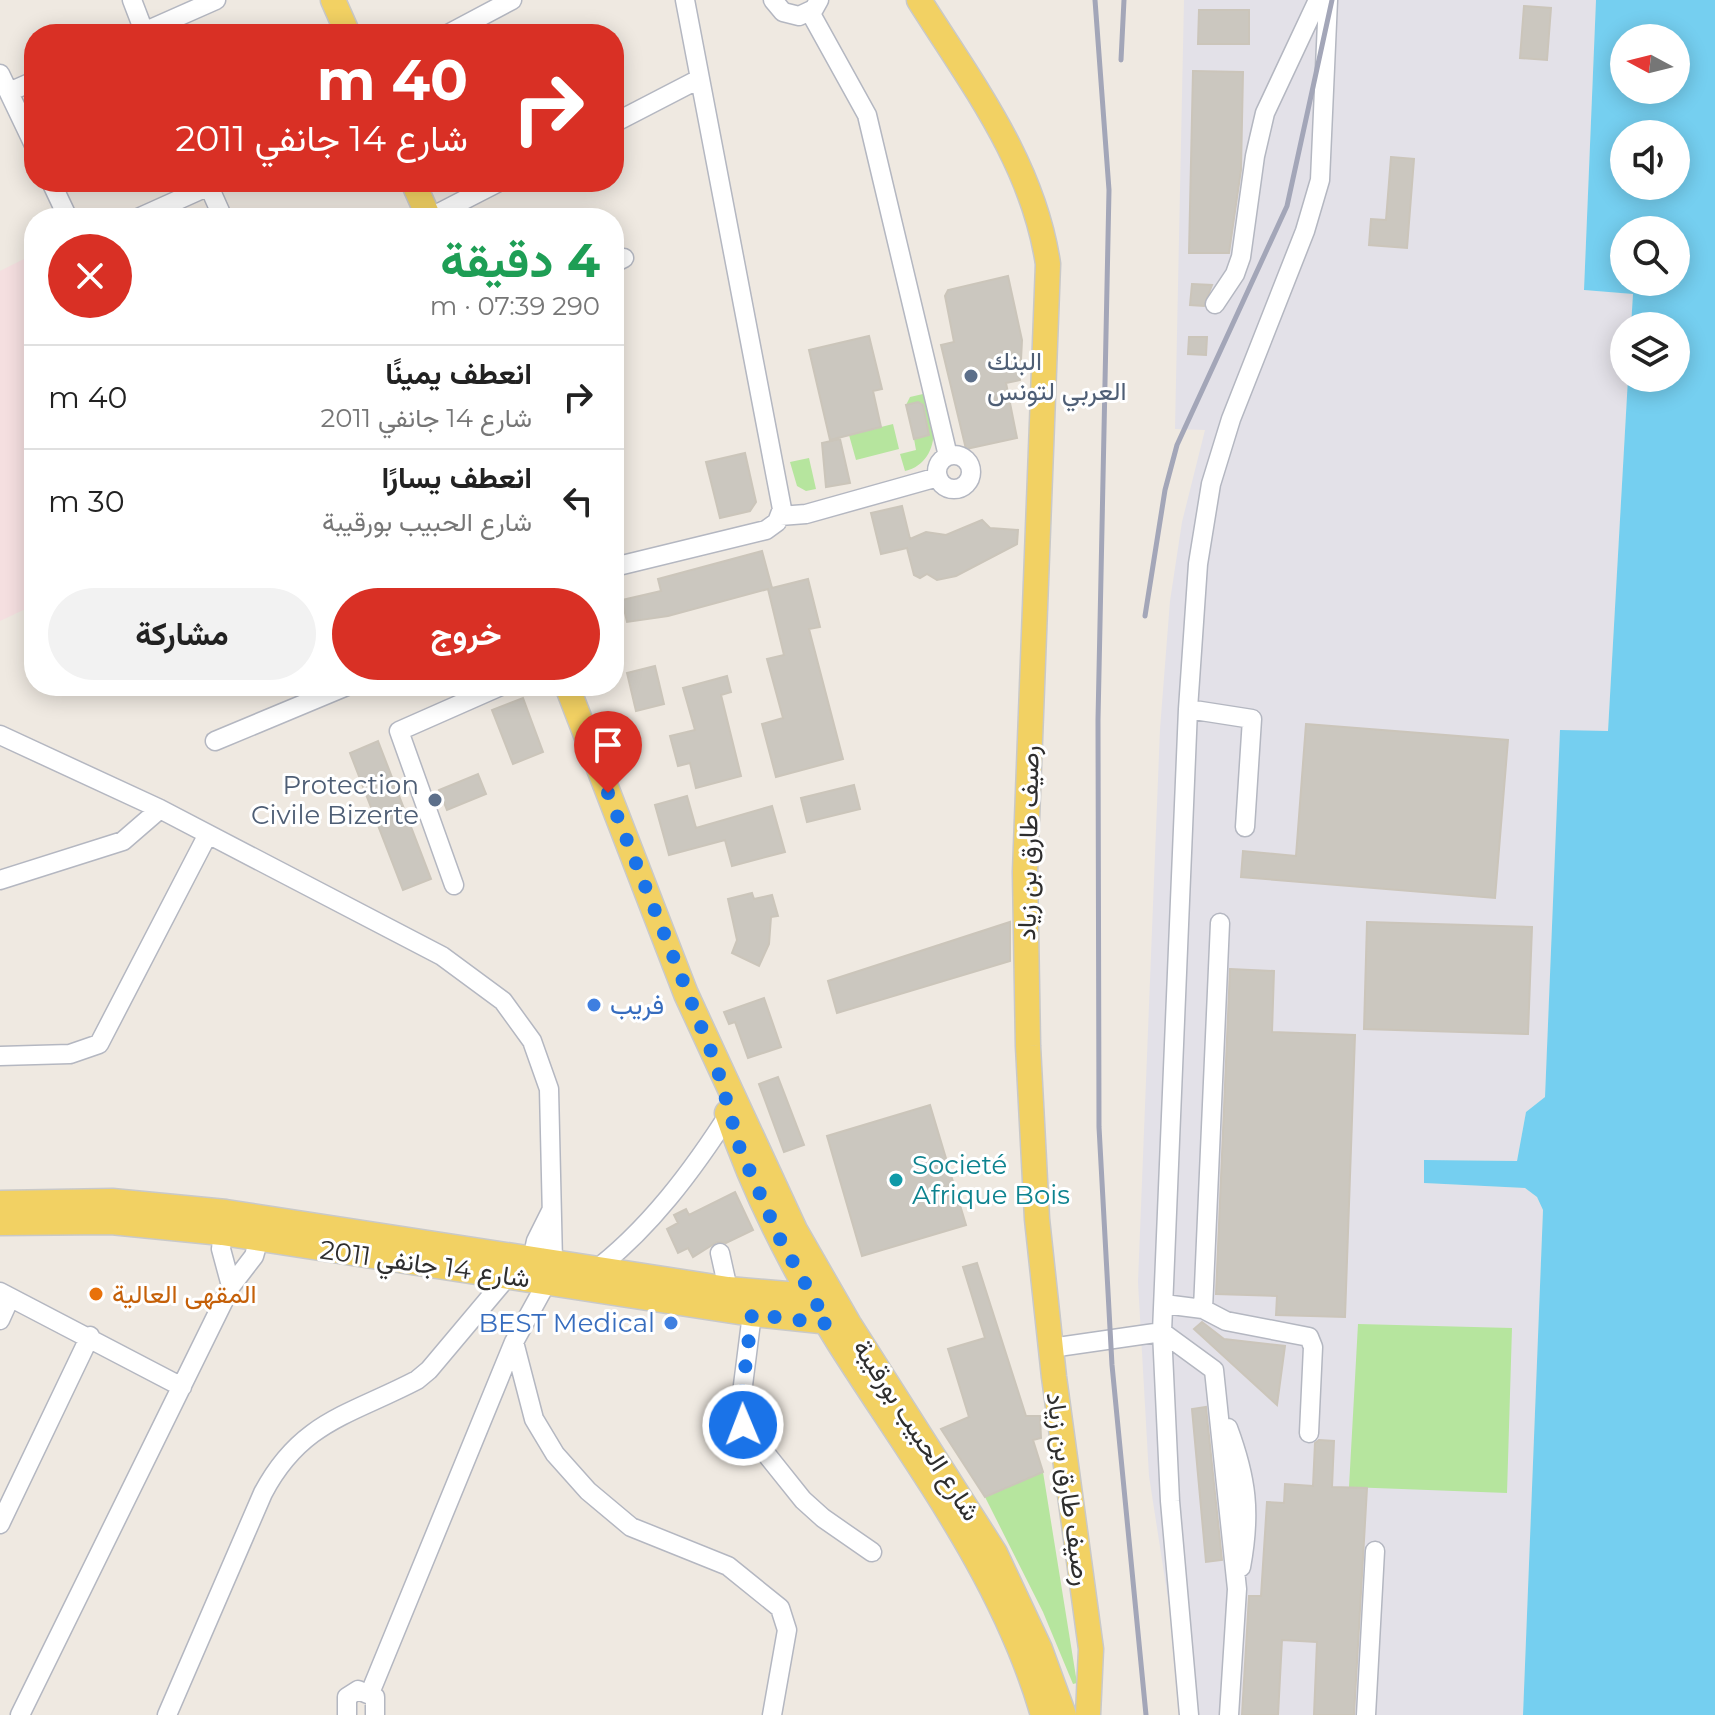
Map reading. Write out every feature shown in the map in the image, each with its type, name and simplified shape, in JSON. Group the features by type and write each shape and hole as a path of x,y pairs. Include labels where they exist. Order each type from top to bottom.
{"main road":[{"path":"333,0 344,24"},
{"name":"رصيف طارق بن زياد","path":"919,0 1012,149 1037,208 1048,264 1025,918 1033,1151 1051,1348 1091,1649 1088,1715"},
{"name":"شارع الحبيب بورقيبة","path":"571,696 733,1108 795,1230 823,1298 979,1563 1023,1658 1043,1715"},
{"name":"شارع 14 جانفي 2011","path":"0,1203 112,1201 534,1271 597,1269 728,1289 823,1298"},
{"name":"شارع 14 جانفي 2011","path":"0,1223 224,1222"},
{"name":"شارع 14 جانفي 2011","path":"534,1271 574,1286 838,1324"},
{"name":"شارع الحبيب بورقيبة","path":"838,1324 995,1553 1040,1649 1064,1715"}],"street":[{"path":"132,0 140,24"},
{"path":"163,24 216,0"},
{"path":"467,24 512,0"},
{"path":"685,0 780,516"},
{"path":"773,0 790,16 814,6 867,115 948,456"},
{"path":"1215,304 1235,274 1241,257 1255,156 1265,113 1318,0"},
{"path":"1189,1715 1170,1501 1162,1332 1188,709 1198,564 1211,484 1231,419 1305,231 1320,180 1328,0"},
{"path":"624,118 699,79"},
{"path":"24,81 3,81 24,124"},
{"path":"159,208 192,192"},
{"path":"448,208 480,192"},
{"path":"960,455 969,463 970,479 961,487 950,489 938,477 939,464 948,456 960,455"},
{"path":"624,565 766,530 780,516 806,514 938,477"},
{"path":"215,741 323,696"},
{"path":"454,885 399,731 478,696"},
{"path":"1188,709 1252,719 1245,827"},
{"path":"0,735 160,809 442,956 503,1001 532,1041 549,1089 551,1211 555,1236 534,1271 417,1380 314,1430 282,1459 263,1493 167,1715"},
{"path":"0,880 123,841 160,809"},
{"path":"0,1056 70,1054 99,1044 108,1033 208,834"},
{"path":"1203,1309 1220,923"},
{"path":"574,1286 597,1269 647,1221 707,1148 733,1108"},
{"path":"224,1222 221,1249 231,1286"},
{"path":"20,1715 231,1286 254,1256 262,1228"},
{"path":"720,1253 728,1289"},
{"path":"370,1693 529,1311 534,1271"},
{"path":"0,1320 5,1295 90,1336 182,1387"},
{"path":"1164,1304 1203,1309 1226,1321 1309,1337 1313,1347 1309,1433"},
{"path":"752,1314 741,1401 743,1425 803,1500 872,1552"},
{"path":"1051,1348 1162,1332 1214,1370 1237,1589 1229,1715"},
{"path":"0,1524 90,1336"},
{"path":"514,1342 534,1419 555,1454 588,1491 631,1527 728,1566 780,1608 787,1630 772,1715"},
{"path":"1366,1715 1375,1551"},
{"path":"347,1715 345,1703 352,1693 370,1693"},
{"path":"370,1693 377,1703 375,1715"}],"shaded area":[{"path":"1184,0 1596,0 1584,290 1610,292 1610,296 1633,296 1632,312 1610,312 1610,392 1627,392 1608,731 1560,731 1545,1097 1526,1112 1517,1161 1424,1160 1424,1183 1525,1188 1537,1197 1543,1210 1523,1715 1186,1715 1149,1476 1138,1282 1160,729 1170,601 1182,522 1205,430 1175,429"},
{"path":"24,259 24,610 0,621 0,271"}],"green space":[{"path":"923,394 932,416 933,439 925,459 905,471 900,454 916,450 914,439 929,435 922,405 918,402 906,405 910,397"},
{"path":"893,424 899,449 856,460 849,435"},
{"path":"809,458 816,489 806,491 797,486 790,462"},
{"path":"1358,1324 1512,1328 1507,1493 1349,1487"},
{"path":"1043,1472 1077,1683 1073,1684 1043,1612 985,1497"}],"water":[{"path":"1596,0 1715,0 1715,1715 1523,1715 1543,1210 1537,1197 1525,1188 1424,1183 1424,1160 1517,1161 1526,1112 1545,1097 1560,730 1608,731 1627,392 1690,392 1690,312 1632,312 1633,296 1690,296 1690,216 1610,216 1610,292 1584,290"}],"building":[{"path":"1524,6 1551,8 1547,60 1520,58"},
{"path":"1199,10 1249,10 1249,44 1198,44"},
{"path":"1193,71 1243,72 1241,170 1229,253 1189,253"},
{"path":"1391,157 1414,159 1407,248 1369,245 1371,219 1386,220"},
{"path":"1008,276 1022,340 1020,380 1006,383 1017,438 966,449 941,345 954,342 945,296 948,290"},
{"path":"1192,284 1212,285 1204,306 1190,305"},
{"path":"869,336 882,389 873,391 881,427 830,440 809,350"},
{"path":"1189,337 1207,337 1206,355 1188,354"},
{"path":"918,402 923,405 929,435 914,439 906,405"},
{"path":"840,439 850,483 826,487 822,443"},
{"path":"745,453 756,502 750,511 720,518 706,462"},
{"path":"902,506 910,539 926,532 946,535 982,520 990,528 1018,530 1017,544 956,576 937,580 927,574 920,578 914,575 907,548 881,554 871,513"},
{"path":"762,551 772,588 808,579 820,627 809,629 843,759 776,777 762,724 783,718 767,659 784,655 768,589 668,616 627,622 624,600 661,591 658,579"},
{"path":"655,666 664,704 636,711 627,673"},
{"path":"727,676 731,692 721,695 741,776 696,788 690,763 678,766 670,736 695,730 683,688"},
{"path":"523,698 543,752 513,764 492,710"},
{"path":"1306,724 1508,740 1495,898 1241,877 1243,851 1296,856"},
{"path":"378,741 431,879 403,890 350,753"},
{"path":"478,774 486,794 447,810 439,790"},
{"path":"854,785 860,809 807,822 801,798"},
{"path":"687,796 696,828 772,806 785,852 732,866 725,840 669,855 655,805"},
{"path":"752,893 754,899 772,895 778,916 771,917 769,944 759,966 732,953 737,940 728,899"},
{"path":"1010,922 1010,961 837,1013 828,981"},
{"path":"1367,922 1532,927 1528,1034 1364,1029"},
{"path":"1230,969 1274,971 1272,1032 1355,1035 1345,1317 1276,1315 1277,1296 1216,1294"},
{"path":"764,998 781,1047 748,1058 735,1022 729,1024 724,1012"},
{"path":"778,1077 804,1145 784,1152 759,1084"},
{"name":"Societé Afrique Bois","path":"930,1105 966,1225 862,1256 827,1136"},
{"path":"735,1192 753,1230 726,1243 717,1242 693,1257 688,1248 678,1253 667,1229 678,1223 674,1215 686,1209 689,1215"},
{"path":"977,1263 1026,1416 1040,1416 1041,1438 1033,1440 1043,1472 985,1497 941,1429 969,1417 948,1349 985,1338 963,1267"},
{"path":"1202,1322 1224,1339 1285,1346 1277,1405 1194,1329"},
{"path":"1206,1407 1222,1560 1206,1562 1192,1409"},
{"path":"1319,1440 1334,1441 1332,1487 1367,1488 1354,1715 1314,1715 1317,1642 1282,1640 1278,1715 1242,1715 1249,1596 1261,1596 1267,1502 1284,1503 1285,1484 1313,1486 1315,1443"}],"railway":[{"path":"1095,0 1109,190 1098,720 1099,1127 1112,1365 1146,1715"},
{"path":"1121,60 1124,0"},
{"path":"1145,616 1165,490 1177,445 1287,206 1332,0"}],"place":[{"name":"البنك العربي لتونس","path":"971,376"},
{"name":"Protection Civile Bizerte","path":"435,800"},
{"name":"فريب","path":"594,1005"},
{"name":"Societé Afrique Bois","path":"896,1180"},
{"name":"المقهى العالية","path":"96,1294"},
{"name":"BEST Medical","path":"671,1323"}],"route":[{"path":"608,793 716,1064 728,1116 740,1149 780,1239 828,1324 752,1314 741,1401 743,1425"}]}
